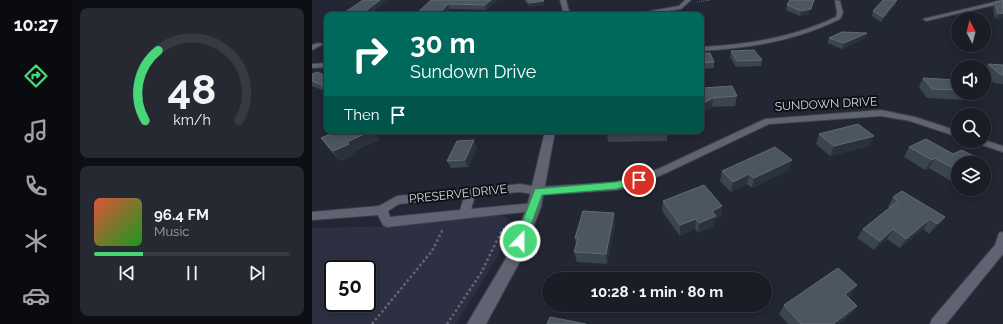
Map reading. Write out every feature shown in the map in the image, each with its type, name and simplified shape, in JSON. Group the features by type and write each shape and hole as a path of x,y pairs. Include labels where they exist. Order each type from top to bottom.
{"main road":[{"path":"563,0 566,12"},
{"path":"476,324 511,263 534,207 549,134"}],"street":[{"path":"651,12 677,8 683,6 688,1"},
{"path":"704,49 754,45 797,36 838,18 840,13 836,1"},
{"path":"926,20 1003,2"},
{"path":"312,48 320,44"},
{"path":"312,66 324,66"},
{"name":"SUNDOWN DRIVE","path":"538,191 616,186 639,180 662,171 768,121 882,114 912,119 951,132"},
{"path":"991,145 1003,149"},
{"name":"PRESERVE DRIVE","path":"312,216 381,210 397,200 520,188 538,191"},
{"path":"464,214 471,193"},
{"name":"PRESERVE DRIVE","path":"381,210 387,222 534,207"},
{"path":"937,324 1001,246 1003,237"}],"path":[{"path":"688,1 711,0"},
{"path":"447,324 481,273 503,228"},
{"path":"372,324 432,251 443,229"}],"shaded area":[{"path":"495,215 505,216 512,222 496,259 456,324 312,324 312,228 401,226"}],"building":[{"path":"363,0 380,0 364,12 345,12"},
{"path":"431,0 491,0 485,5 448,4 441,12 418,12"},
{"path":"527,0 543,0 544,1 529,3"},
{"path":"790,0 814,0 811,9 801,11 787,5"},
{"path":"883,0 897,0 883,17 873,11"},
{"path":"1003,1 1003,13 998,14 995,2"},
{"path":"842,32 867,33 844,43 829,38"},
{"path":"754,50 762,60 737,61 731,51"},
{"path":"710,53 714,62 704,63 704,54"},
{"path":"991,64 1003,65 1003,75 991,66"},
{"path":"317,72 324,75 324,86 312,81 312,74"},
{"path":"923,78 951,80 951,90 932,89"},
{"path":"732,86 737,96 713,98 704,102 704,88"},
{"path":"858,124 874,136 834,146 819,134"},
{"path":"331,134 364,134 347,142 349,144 333,151 321,138"},
{"path":"926,139 953,154 962,150 973,156 951,156 951,167 935,158 932,160 909,147"},
{"path":"474,140 465,160 447,161 457,141"},
{"path":"775,147 792,160 754,178 749,174 733,182 722,171"},
{"path":"704,185 722,206 712,211 716,216 699,223 696,219 680,225 663,201"},
{"path":"902,191 945,217 937,224 930,219 906,239 893,229 880,241 863,229 898,201 893,197"},
{"path":"583,211 614,213 606,254 574,252 578,238 575,238"},
{"path":"838,268 857,285 845,294 857,306 833,324 801,324 784,305"},
{"path":"550,317 586,324 547,324"}],"route":[{"path":"520,241 534,207 538,191 616,186 639,180"}]}
